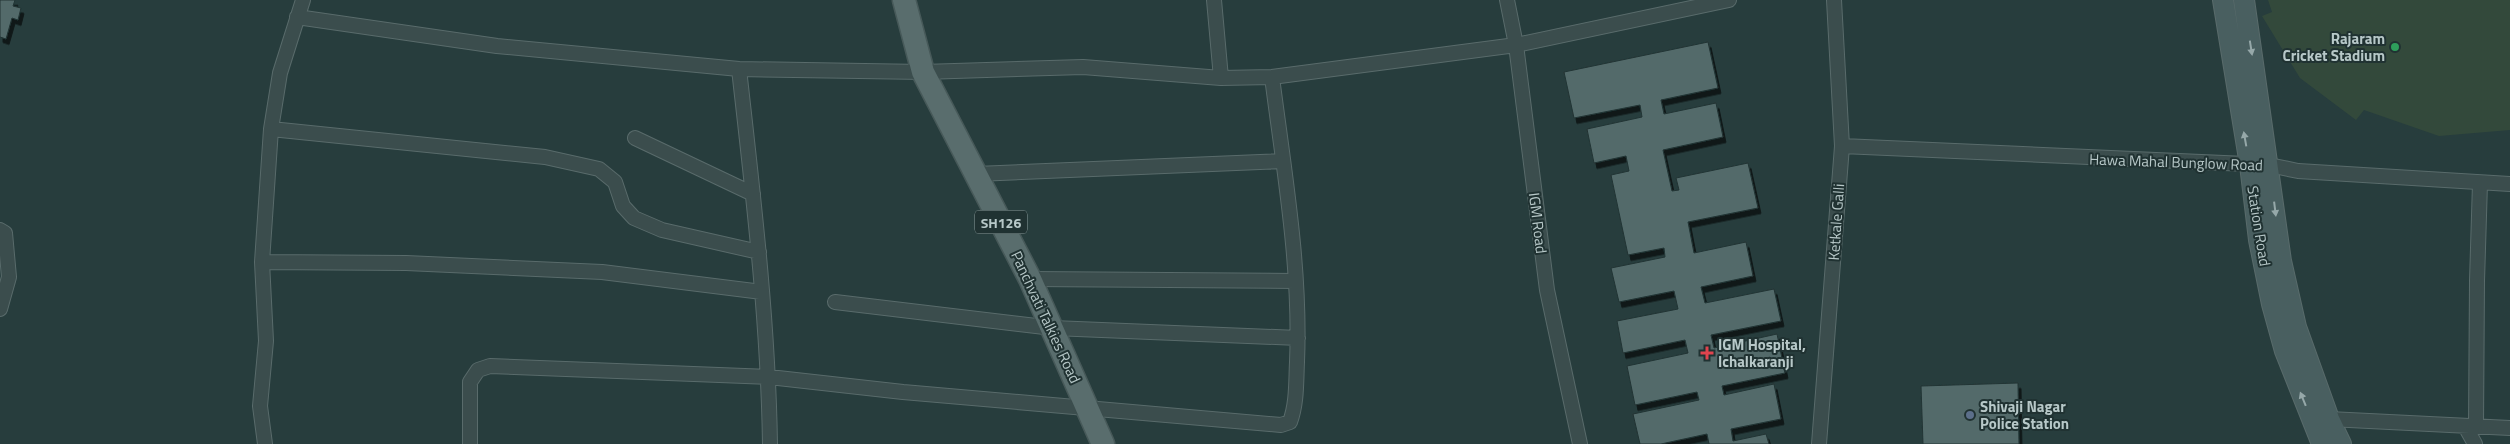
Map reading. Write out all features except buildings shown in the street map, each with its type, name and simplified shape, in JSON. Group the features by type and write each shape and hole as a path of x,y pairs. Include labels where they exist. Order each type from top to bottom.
{"main road":[{"name":"Panchvati Talkies Road","path":"904,0 923,72 1030,279 1103,444"},
{"name":"Station Road","path":"2223,0 2296,327 2329,419 2341,444"},
{"name":"Station Road","path":"2244,0 2259,165 2259,240 2284,351 2322,444"}],"street":[{"path":"265,444 260,406 266,341 262,262 271,130 280,73 303,0"},
{"path":"1214,0 1221,78"},
{"name":"IGM Road","path":"1507,0 1516,45 1547,290 1580,444"},
{"path":"297,17 497,46 739,69 923,72 1083,67 1221,78 1272,77 1516,45 1701,3 1729,0"},
{"name":"Ketkale Galli","path":"1819,444 1842,146 1834,0"},
{"path":"739,69 759,252 769,377 770,444"},
{"path":"470,444 470,382 478,370 490,366 769,377 903,392 1281,425 1290,422 1294,410 1298,338 1296,281 1272,77"},
{"path":"271,130 545,157 599,169 615,182 623,206 634,218 662,230 759,252"},
{"path":"635,138 753,194"},
{"name":"Hawa Mahal Bunglow Road","path":"1842,146 2259,165 2298,171 2510,184"},
{"path":"976,174 1283,161"},
{"path":"2475,444 2470,426 2480,183"},
{"path":"0,230 5,233 9,277 0,309"},
{"path":"262,262 406,263 602,272 762,292"},
{"path":"1030,279 1296,281"},
{"path":"835,302 1053,328 1298,338"},
{"path":"2329,419 2510,428"}],"green space":[{"name":"Rajaram Cricket Stadium","path":"2268,0 2510,0 2510,130 2439,136 2364,110 2356,120 2300,78 2262,16 2272,12"}],"place":[{"name":"Rajaram Cricket Stadium","path":"2395,47"},
{"name":"IGM Hospital, Ichalkaranji","path":"1707,353"},
{"name":"Shivaji Nagar Police Station","path":"1970,415"}]}
